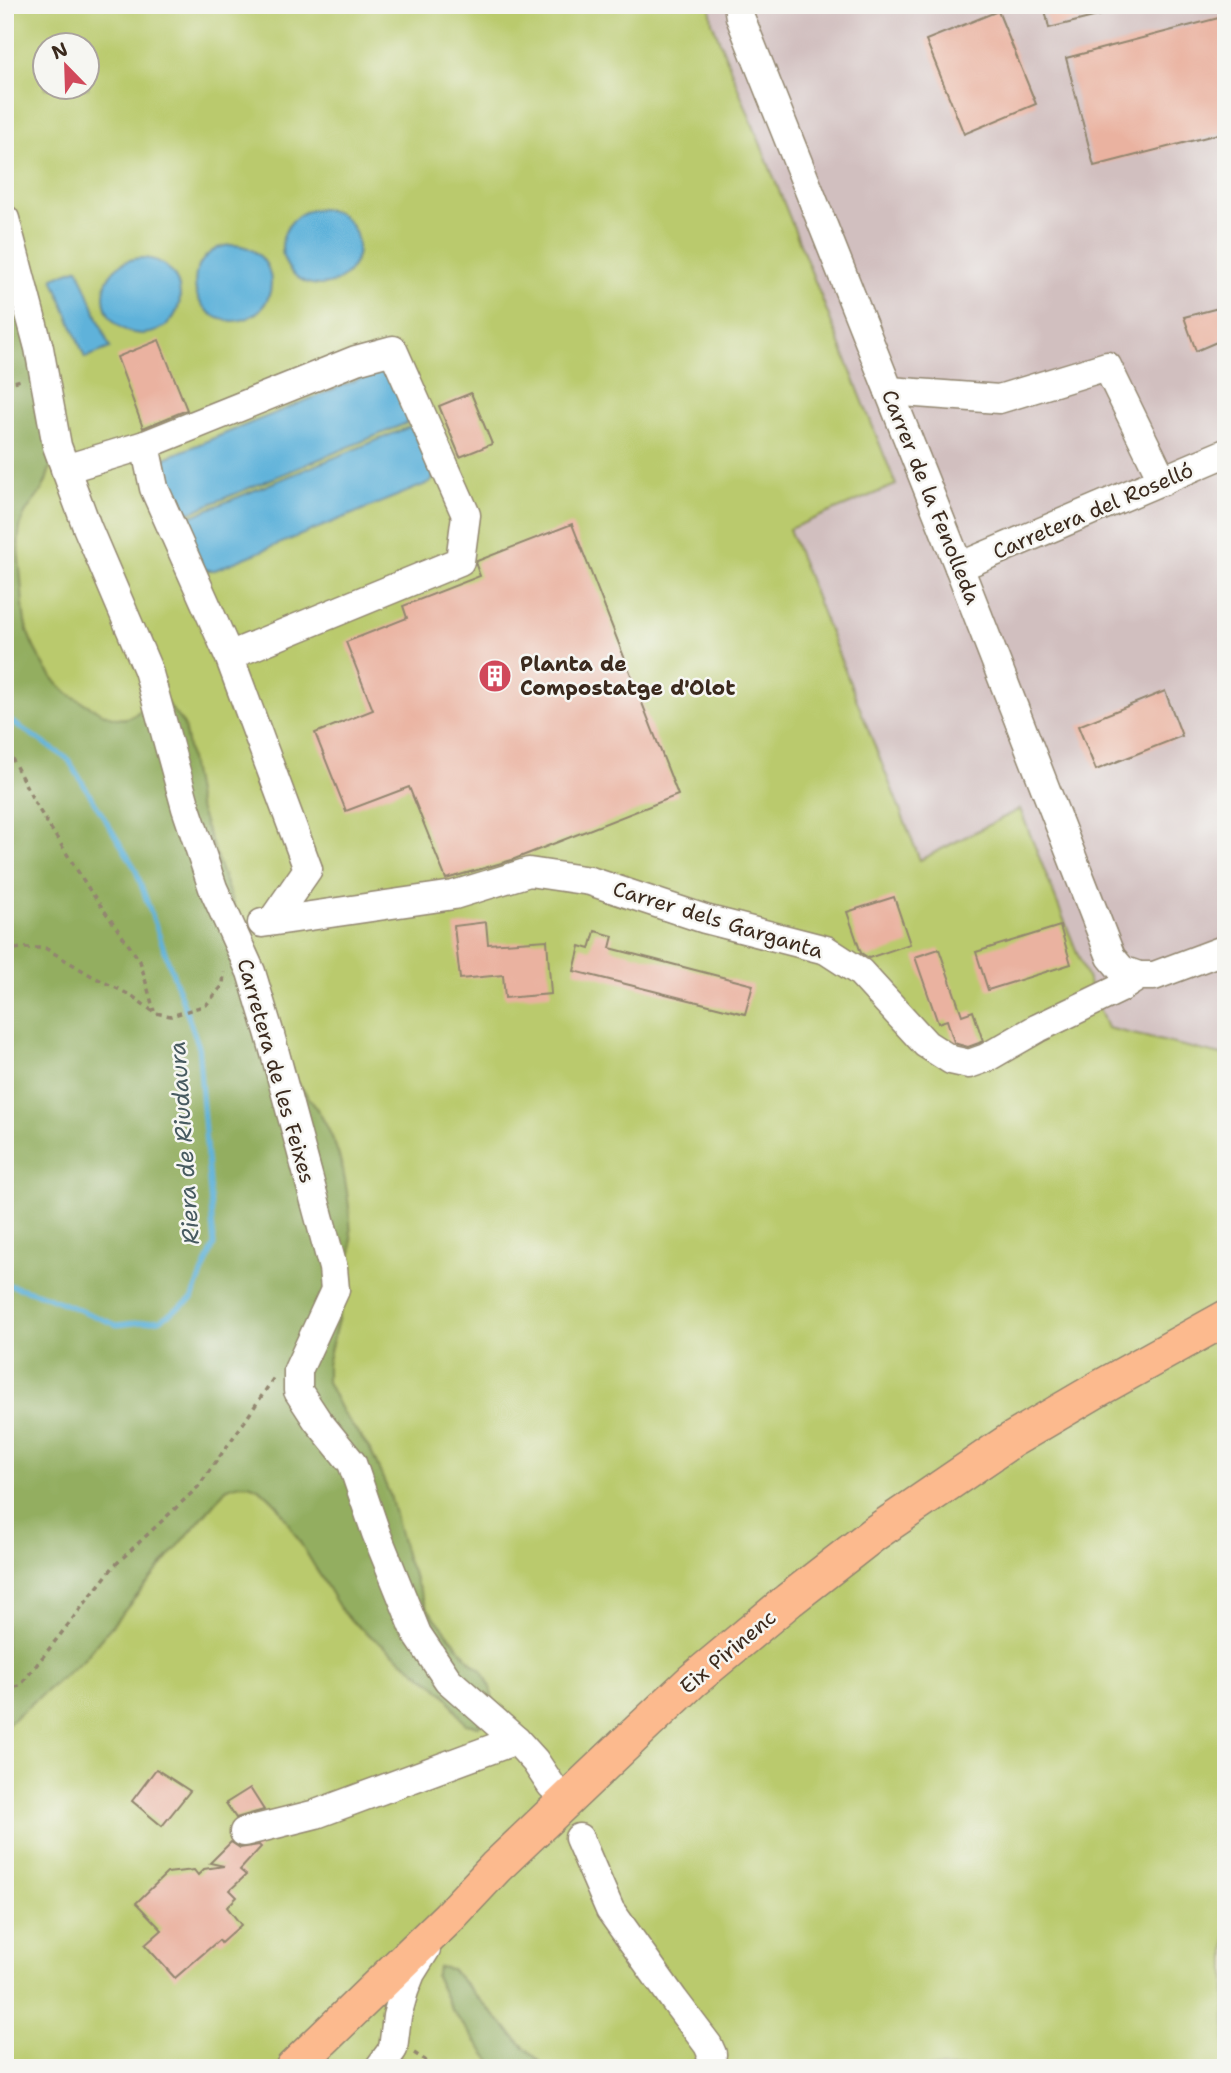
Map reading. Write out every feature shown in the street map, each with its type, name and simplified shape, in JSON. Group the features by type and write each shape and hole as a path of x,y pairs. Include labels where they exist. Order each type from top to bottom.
{"main road":[{"name":"Eix Pirinenc","path":"293,2068 449,1917 496,1867 692,1681 789,1600 875,1533 1010,1441 1111,1381 1226,1318"}],"street":[{"name":"Carrer de la Fenolleda","path":"738,5 740,17 1111,957 1122,970 1139,976"},
{"name":"Carretera de les Feixes","path":"5,219 39,348 57,446 148,670 186,808 213,888 251,972 335,1282 335,1290 299,1370 298,1391 317,1420 352,1463 376,1533 417,1634 448,1680 516,1740 535,1761 551,1785"},
{"path":"65,469 145,445 356,360 393,350 466,515 460,561 229,656"},
{"path":"889,391 999,399 1107,366 1163,481"},
{"path":"145,445 154,488 229,656 308,869 272,921"},
{"name":"Carretera del Roselló","path":"959,568 1226,453"},
{"name":"Carrer dels Garganta","path":"232,928 454,895 529,872 590,881 705,919 826,950 860,972 926,1044 951,1060 969,1064 986,1058 1139,976 1154,976 1226,949"},
{"path":"244,1832 316,1814 516,1740"},
{"path":"579,1838 610,1910 708,2045 712,2054 710,2068"},
{"path":"391,2062 397,2015 411,1973 449,1917"}],"path":[{"path":"5,750 76,868 140,961 155,1013"},
{"path":"5,950 45,948 132,996 155,1013 171,1016 206,1005 223,985 225,962"},
{"path":"5,1689 20,1686 114,1566 198,1487 274,1376"}],"shaded area":[{"path":"614,5 1226,5 1226,1056 1107,1028 1020,810 921,860 592,33"}],"green space":[{"path":"5,5 710,5 712,22 896,485 789,529 920,860 1020,809 1107,1028 1226,1056 1226,2068 409,2068 393,2048 372,2068 5,2068"},
{"path":"21,319 51,463 42,490 24,516 19,534 27,631 52,677 65,691 79,700 101,713 122,719 135,714 149,702 166,702 184,725 198,805 296,1082 309,1097 328,1129 345,1181 352,1251 327,1365 327,1382 342,1412 371,1451 390,1495 406,1558 427,1608 471,1662 483,1672 490,1686 493,1702 479,1726 465,1724 436,1686 351,1621 341,1610 278,1506 255,1486 242,1484 226,1489 85,1658 5,1726 5,323"},
{"path":"439,1967 451,1969 547,2068 496,2068 451,2009 435,1976"}],"water":[{"path":"320,209 335,212 347,220 355,232 358,247 355,262 347,274 335,282 320,285 305,282 293,274 285,262 282,247 285,232 293,220 305,212"},
{"path":"233,245 248,248 260,256 268,268 271,283 268,298 260,310 248,318 233,321 218,318 206,310 198,298 195,283 198,268 206,256 218,248"},
{"path":"135,258 149,258 163,264 174,275 180,296 177,311 169,323 149,334 135,334 121,328 110,317 104,303 104,289 110,275 121,264"},
{"path":"78,268 110,348 85,358 53,278"},
{"path":"381,370 389,370 410,420 407,423 191,512 180,509 165,477 165,458"},
{"path":"412,428 434,476 431,482 215,570 203,567 186,527 189,517"}],"building":[{"path":"1044,5 1118,5 1118,11 1049,28"},
{"path":"998,11 1036,104 964,134 926,40"},
{"path":"1226,16 1226,132 1094,166 1066,58"},
{"path":"1226,306 1226,338 1196,351 1184,317"},
{"path":"159,340 187,410 143,428 117,357"},
{"path":"471,393 492,444 460,457 439,406"},
{"name":"Planta de Compostatge d'Olot","path":"572,524 678,795 512,860 446,879 409,787 346,811 315,733 373,710 346,642 407,618 403,606 480,576 477,561"},
{"path":"1165,691 1182,736 1096,770 1078,726"},
{"path":"894,897 910,944 869,958 861,953 847,912"},
{"path":"486,922 488,944 547,940 551,994 505,998 503,975 460,979 454,926"},
{"path":"1060,926 1071,964 988,990 976,952"},
{"path":"595,931 613,936 610,948 753,985 745,1014 574,971 580,946 590,949"},
{"path":"939,949 962,1015 973,1011 983,1041 968,1047 954,1042 947,1020 938,1023 915,957"},
{"path":"156,1769 190,1791 162,1826 132,1801"},
{"path":"250,1788 264,1810 236,1818 226,1803"},
{"path":"231,1842 240,1848 261,1847 240,1870 246,1875 230,1890 237,1897 227,1907 241,1925 175,1978 145,1945 162,1930 136,1903 167,1873 194,1870 198,1875 204,1869 224,1866 210,1863"}],"waterway":[{"name":"Riera de Riudaura","path":"5,717 68,759 135,868 198,1044 214,1245 192,1299 160,1320 117,1325 40,1294 5,1284"}],"place":[{"name":"Planta de Compostatge d'Olot","path":"495,676"}]}
